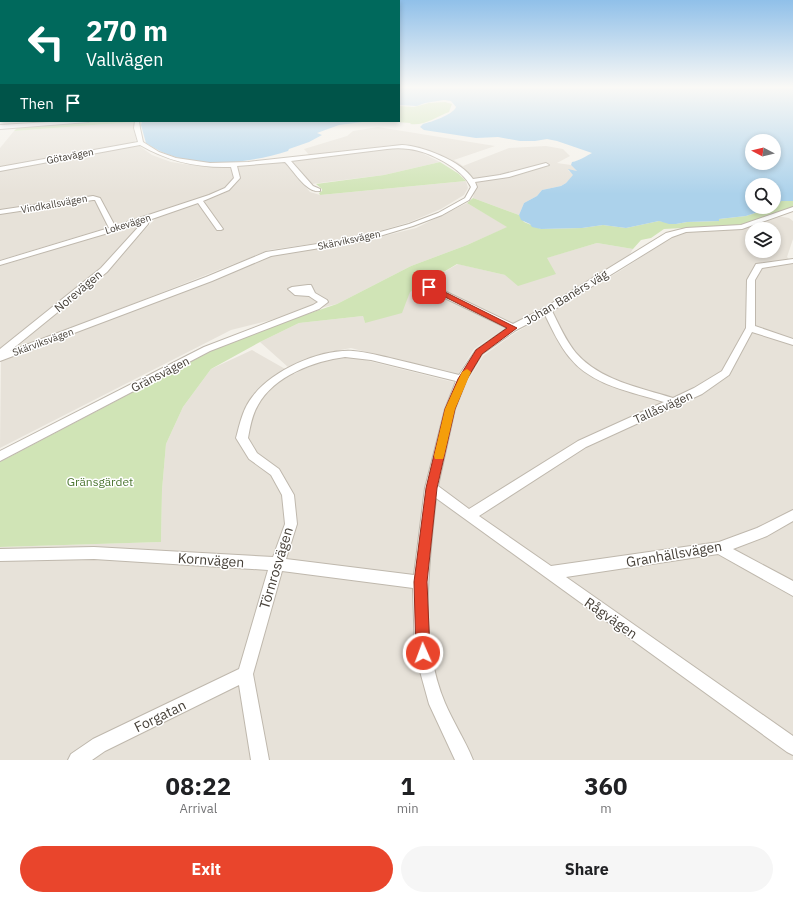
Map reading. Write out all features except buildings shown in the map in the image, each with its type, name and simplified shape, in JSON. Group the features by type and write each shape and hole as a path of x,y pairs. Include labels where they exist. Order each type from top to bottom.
{"street":[{"path":"0,127 62,122"},
{"path":"138,122 137,128 141,143 151,150 173,160 197,164 234,165 393,147 407,147 426,152 459,170 471,181 504,177 546,165"},
{"name":"Götavägen","path":"0,169 141,143"},
{"path":"286,160 318,190"},
{"name":"Lokevägen","path":"0,263 145,219 227,189 238,178 234,165"},
{"name":"Skärviksvägen","path":"0,358 201,282 269,254 364,239 411,225 440,214 467,199 474,187 471,181"},
{"name":"Vindkallsvägen","path":"0,212 93,198 98,199 113,229"},
{"path":"199,200 219,229"},
{"name":"Johan Banérs väg","path":"464,760 437,704 423,653 420,582 432,488 450,409 462,379 479,352 513,328 547,310 670,234 686,230 742,227 791,212"},
{"name":"Norevägen","path":"0,354 104,270 146,223 145,219"},
{"name":"Tallåsvägen","path":"470,515 582,444 698,391 726,373 750,328 751,280 759,266 793,261"},
{"path":"429,287 513,328"},
{"name":"Gränsvägen","path":"0,456 207,349 272,323 316,308 324,302 311,294"},
{"path":"547,310 562,340 578,361 592,371 610,380 674,402"},
{"path":"750,328 793,342"},
{"name":"Törnrosvägen","path":"260,760 245,674 277,564 291,524 288,495 275,472 253,456 242,438 247,416 257,397 285,374 302,365 320,359 346,354 367,356 462,379"},
{"name":"Rågvägen","path":"432,488 793,746"},
{"name":"Granhällsvägen","path":"549,573 719,548 762,532 793,515"},
{"path":"719,548 793,589"},
{"name":"Kornvägen","path":"0,556 94,553 277,564 420,582"},
{"name":"Forgatan","path":"77,760 100,746 245,674"}],"shaded area":[{"path":"134,122 136,140 134,142 0,168 0,148 14,131"},
{"path":"378,127 495,146 454,160 463,166 509,148 546,146 563,149 570,156 557,163 571,165 577,171 568,170 574,175 566,183 561,186 542,190 537,196 524,203 519,215 473,198 476,183 460,168 424,148 406,145 393,145 310,156 304,149 347,136 353,131"},
{"path":"138,145 152,155 171,162 197,166 224,167 284,161 310,192 320,195 466,181 468,188 464,195 441,209 410,222 359,237 269,250 51,336 18,346 107,270 155,219 149,215 0,260 0,170"},
{"path":"393,147 414,149 440,162 384,175 312,184 292,160 345,155"},
{"path":"467,203 508,227 467,245 411,266 337,304 231,330 0,448 1,361 204,284 266,255 352,244 416,228"},
{"path":"777,216 789,218 793,221 793,239 787,257 793,263 793,760 0,760 0,547 161,542 162,490 166,444 183,407 211,369 252,350 294,374 323,360 353,357 465,385 483,356 515,333 620,271 669,239 686,232 745,227 745,258 781,258 781,222 760,222"},
{"path":"136,224 138,227 94,275 0,349 0,266"},
{"path":"597,243 633,249 626,260 502,330 474,349 457,376 351,348 320,354 288,367 260,342 299,323 363,316 365,323 409,292 458,264 505,275 555,274 546,258"}],"green space":[{"path":"72,122 128,122 14,131 19,126"},
{"path":"403,122 425,122 410,124 411,123"},
{"path":"440,162 459,174 466,181 320,195 319,193 322,189 316,184 384,175"},
{"name":"Gränsgärdet","path":"473,198 519,215 524,222 541,229 582,228 603,225 626,228 659,221 676,224 687,222 719,221 719,219 752,214 772,214 745,222 740,225 664,229 651,238 641,240 633,249 597,243 547,258 556,274 518,286 505,275 457,264 410,292 402,313 365,323 363,316 299,323 260,342 211,369 183,407 166,444 162,490 161,542 0,547 0,462 236,338 337,304 411,266 467,245 507,227 467,203"},
{"name":"Gränsgärdet","path":"781,201 793,201 793,207 781,211"}],"water":[{"path":"142,122 359,122 339,125 317,133 322,135 309,142 289,149 288,151 271,156 253,160 216,163 197,162 162,152 146,143"},
{"path":"429,122 793,122 793,201 781,201 781,178 745,178 745,214 752,214 746,216 719,219 719,221 687,222 676,224 669,224 659,221 626,228 603,225 582,228 541,229 532,227 530,224 521,220 519,215 524,203 537,196 542,190 561,186 566,183 573,175 568,169 577,171 571,165 572,162 580,160 592,153 547,139 520,141 498,137 476,138 424,130 420,127 423,124"}],"slow traffic":[{"path":"439,456 450,409 462,379 467,372"}],"route":[{"path":"423,653 420,582 432,488 450,409 462,379 479,352 513,328 429,287"}]}
